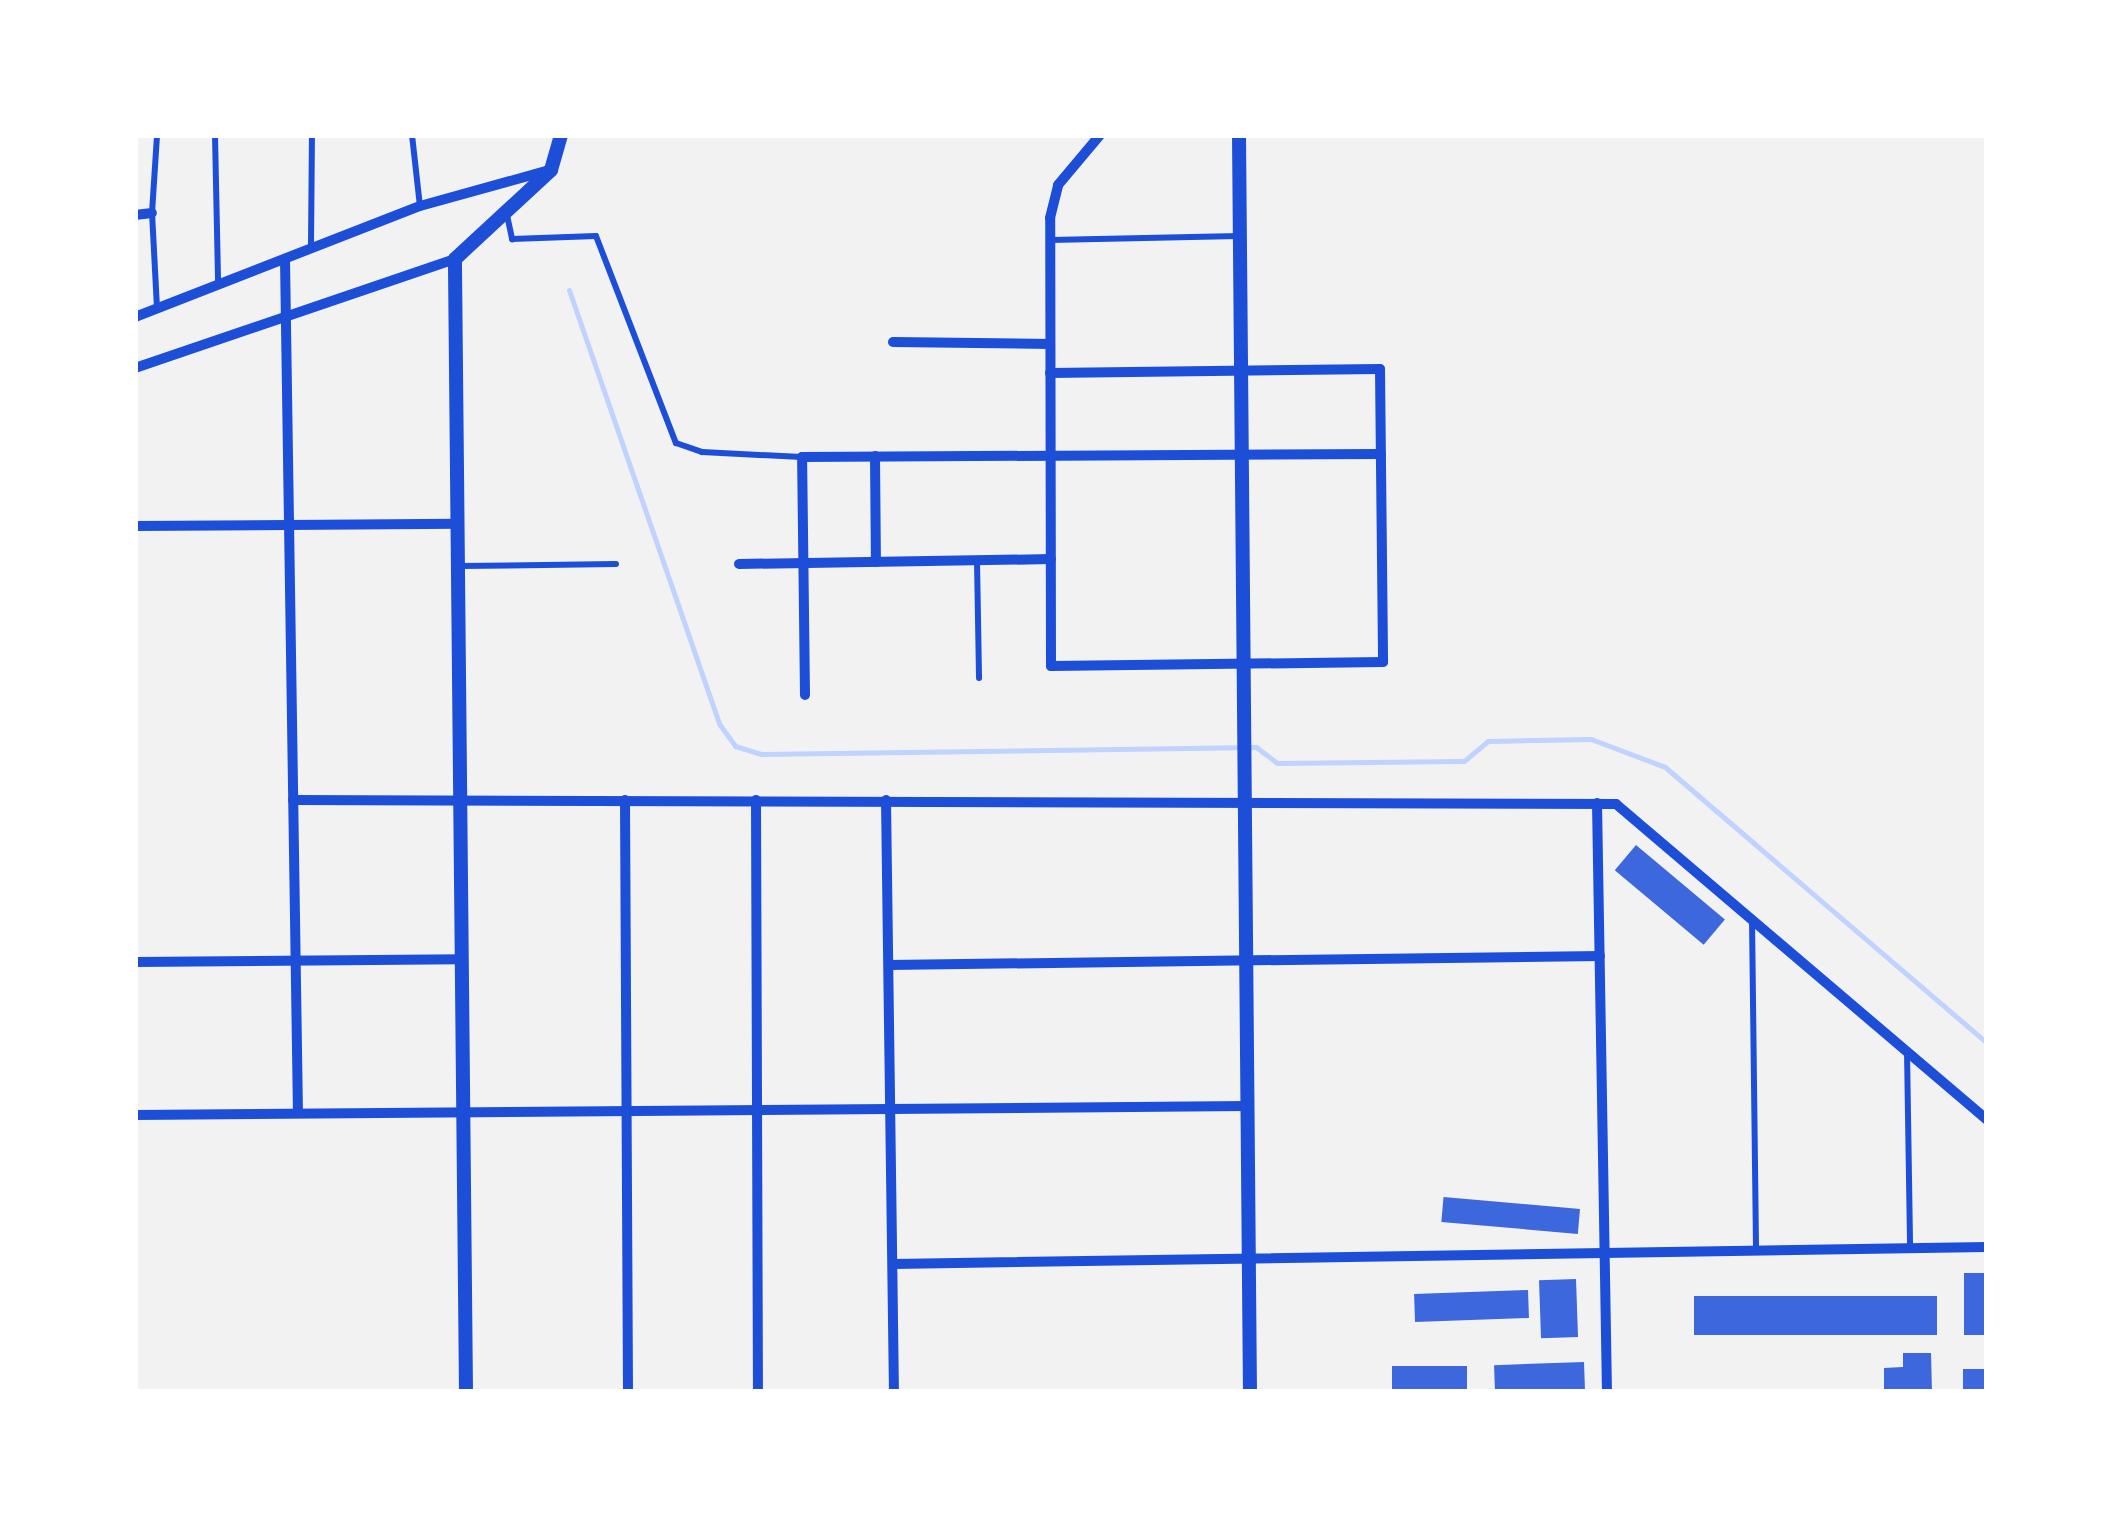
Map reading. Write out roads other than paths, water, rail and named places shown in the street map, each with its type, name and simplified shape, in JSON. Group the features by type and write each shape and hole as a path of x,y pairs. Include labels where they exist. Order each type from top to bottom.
{"street":[{"path":"135,368 456,259 506,216 550,170 561,135"},
{"path":"1050,373 1380,369 1383,662 1051,666 1051,456 1050,373 1050,240 1058,186 1100,135"},
{"path":"1239,135 1250,1392"},
{"path":"135,317 285,259 311,245 420,206 550,170"},
{"path":"135,215 152,213"},
{"path":"285,259 298,1114"},
{"path":"456,259 466,1392"},
{"path":"893,342 1050,344"},
{"path":"804,694 802,457 1381,454"},
{"path":"875,456 876,562"},
{"path":"135,526 458,524"},
{"path":"739,564 1051,559"},
{"path":"293,800 1244,797 1616,804 1987,1120"},
{"path":"625,800 628,1392"},
{"path":"756,800 758,1392"},
{"path":"886,800 894,1392"},
{"path":"1597,803 1608,1392"},
{"path":"888,965 1600,956"},
{"path":"135,962 462,959"},
{"path":"135,1115 1247,1106"},
{"path":"894,1264 1987,1247"}],"lane":[{"path":"157,135 152,213 157,309"},
{"path":"215,135 218,285"},
{"path":"311,245 312,135"},
{"path":"412,135 420,206"},
{"path":"506,216 512,239 596,236 676,443 702,452 785,451 802,457"},
{"path":"1050,240 1240,236"},
{"path":"977,560 979,678"},
{"path":"458,566 616,564"},
{"path":"1752,918 1756,1252"},
{"path":"1906,1050 1910,1249"}],"waterway":[{"path":"569,290 720,725 735,746 761,754 1256,747 1277,763 1464,761 1488,741 1591,739 1665,767 1987,1043"}]}
